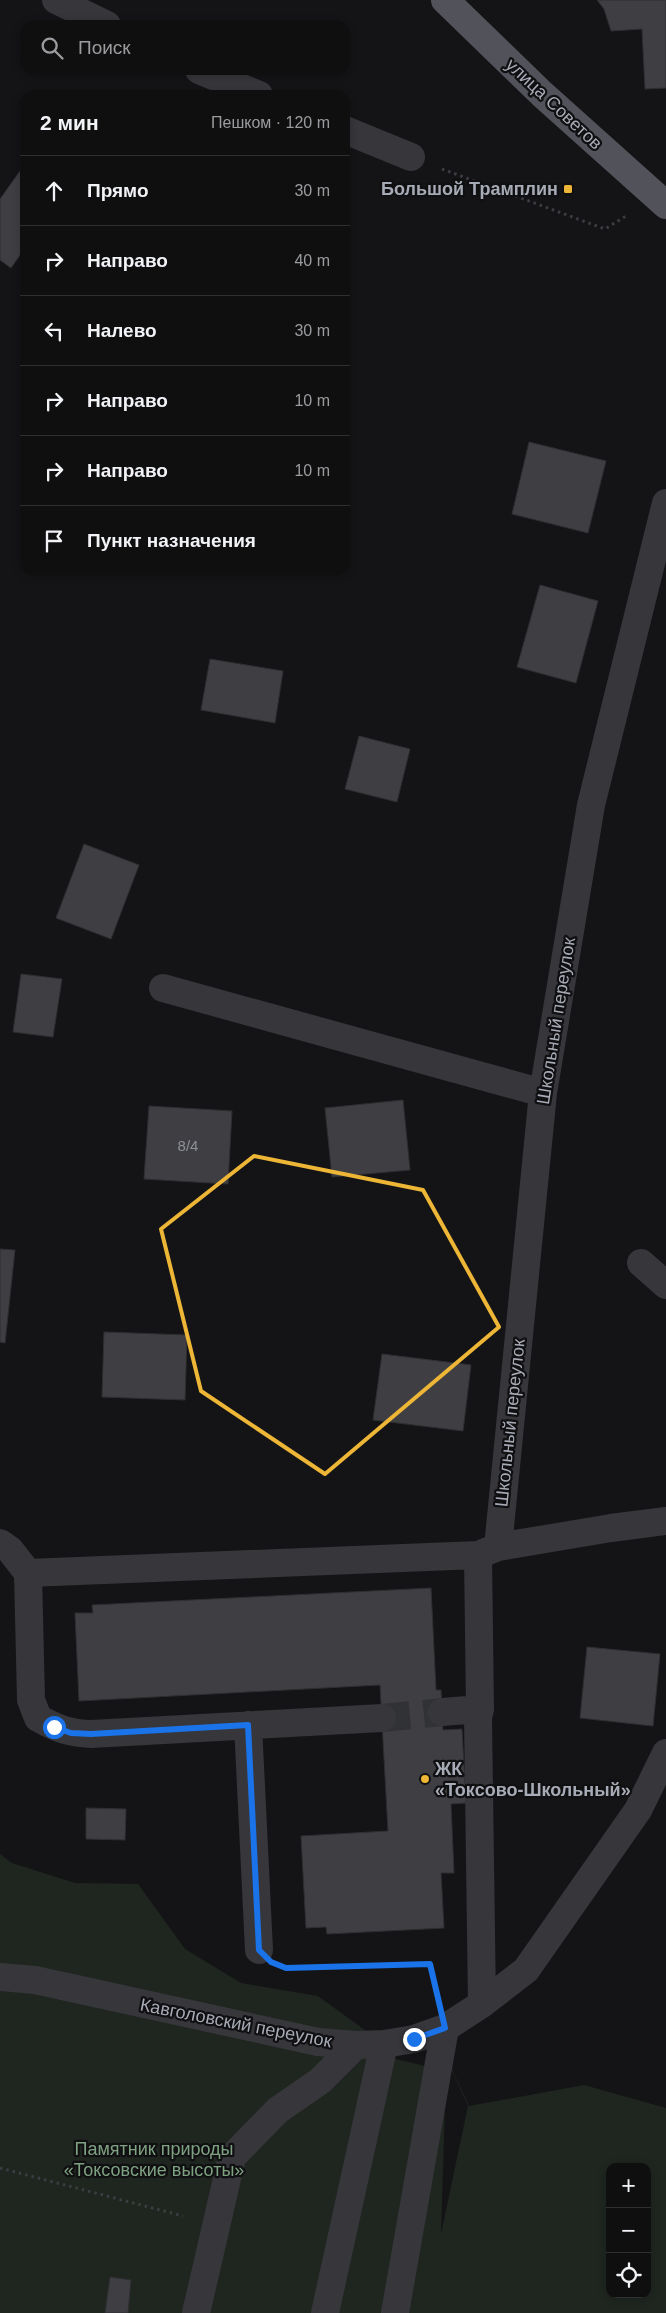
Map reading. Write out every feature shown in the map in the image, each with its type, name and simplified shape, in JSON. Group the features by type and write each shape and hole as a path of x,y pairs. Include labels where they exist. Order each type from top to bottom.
{"main road":[{"name":"улица Советов","path":"445,0 542,94 663,197"}],"street":[{"path":"56,0 97,20"},
{"path":"211,75 247,90"},
{"path":"350,132 411,157"},
{"name":"Школьный переулок","path":"482,2004 478,1718 488,1551 543,1093 591,805 666,503"},
{"path":"164,988 543,1093"},
{"path":"641,1262 666,1285"},
{"path":"28,1573 488,1551 611,1528 666,1521"},
{"path":"0,1543 10,1550 28,1573 31,1700 38,1718 71,1733 382,1718"},
{"path":"442,1712 480,1709"},
{"path":"248,1725 259,1950"},
{"name":"Кавголовский переулок","path":"0,1977 35,1980 318,2042 356,2045 384,2044 414,2039 445,2028 482,2004 526,1970 638,1810 666,1753"},
{"path":"395,2313 445,2028"},
{"path":"325,2313 384,2044"},
{"path":"196,2313 232,2157 278,2110 320,2080 356,2045"}],"path":[{"path":"411,157 605,229 663,197"},
{"path":"259,1950 271,1962 286,1968 430,1964 445,2028"},
{"path":"0,2168 186,2217"}],"highlighted area":[{"path":"254,1156 423,1190 499,1327 325,1474 201,1391 161,1229"}],"green space":[{"name":"Памятник природы «Токсовские высоты»","path":"0,1854 12,1863 75,1883 138,1884 185,1949 241,1983 318,1996 373,2036 430,2022 469,2106 584,2085 666,2108 666,2313 0,2313","holes":["228,2019 373,2037 430,2022 468,2106 441,2234 446,2071"]}],"building":[{"path":"597,0 666,0 666,88 645,89 642,29 611,31 604,9"},
{"path":"20,171 20,255 11,268 0,260 0,199"},
{"path":"529,442 606,461 588,533 512,514"},
{"path":"540,585 598,601 576,683 517,667"},
{"path":"210,659 283,671 275,723 201,710"},
{"path":"359,736 410,749 397,802 345,789"},
{"path":"84,844 139,865 111,939 56,918"},
{"path":"21,974 62,979 53,1037 13,1032"},
{"path":"403,1100 410,1170 332,1177 325,1108"},
{"path":"149,1106 232,1111 228,1184 144,1179"},
{"path":"0,1249 15,1250 5,1343 0,1342"},
{"path":"104,1332 187,1335 185,1400 102,1397"},
{"path":"382,1354 471,1365 463,1431 373,1420"},
{"name":"ЖК «Токсово-Школьный»","path":"431,1588 436,1690 441,1690 443,1730 462,1729 466,1803 451,1804 454,1873 441,1873 444,1928 327,1934 326,1927 306,1928 301,1836 388,1831 380,1685 79,1701 75,1613 93,1613 92,1605"},
{"path":"587,1647 660,1654 653,1726 580,1718"},
{"path":"86,1808 126,1809 125,1840 86,1839"},
{"path":"110,2277 131,2280 128,2313 105,2313"}],"tunnel":[{"path":"382,1718 442,1712"}],"place":[{"name":"Большой Трамплин","path":"568,189"},
{"name":"ЖК «Токсово-Школьный»","path":"425,1779"}],"route":[{"path":"54,1727 71,1733 91,1734 248,1725 259,1950 271,1962 286,1968 430,1964 445,2028 414,2039"}]}
